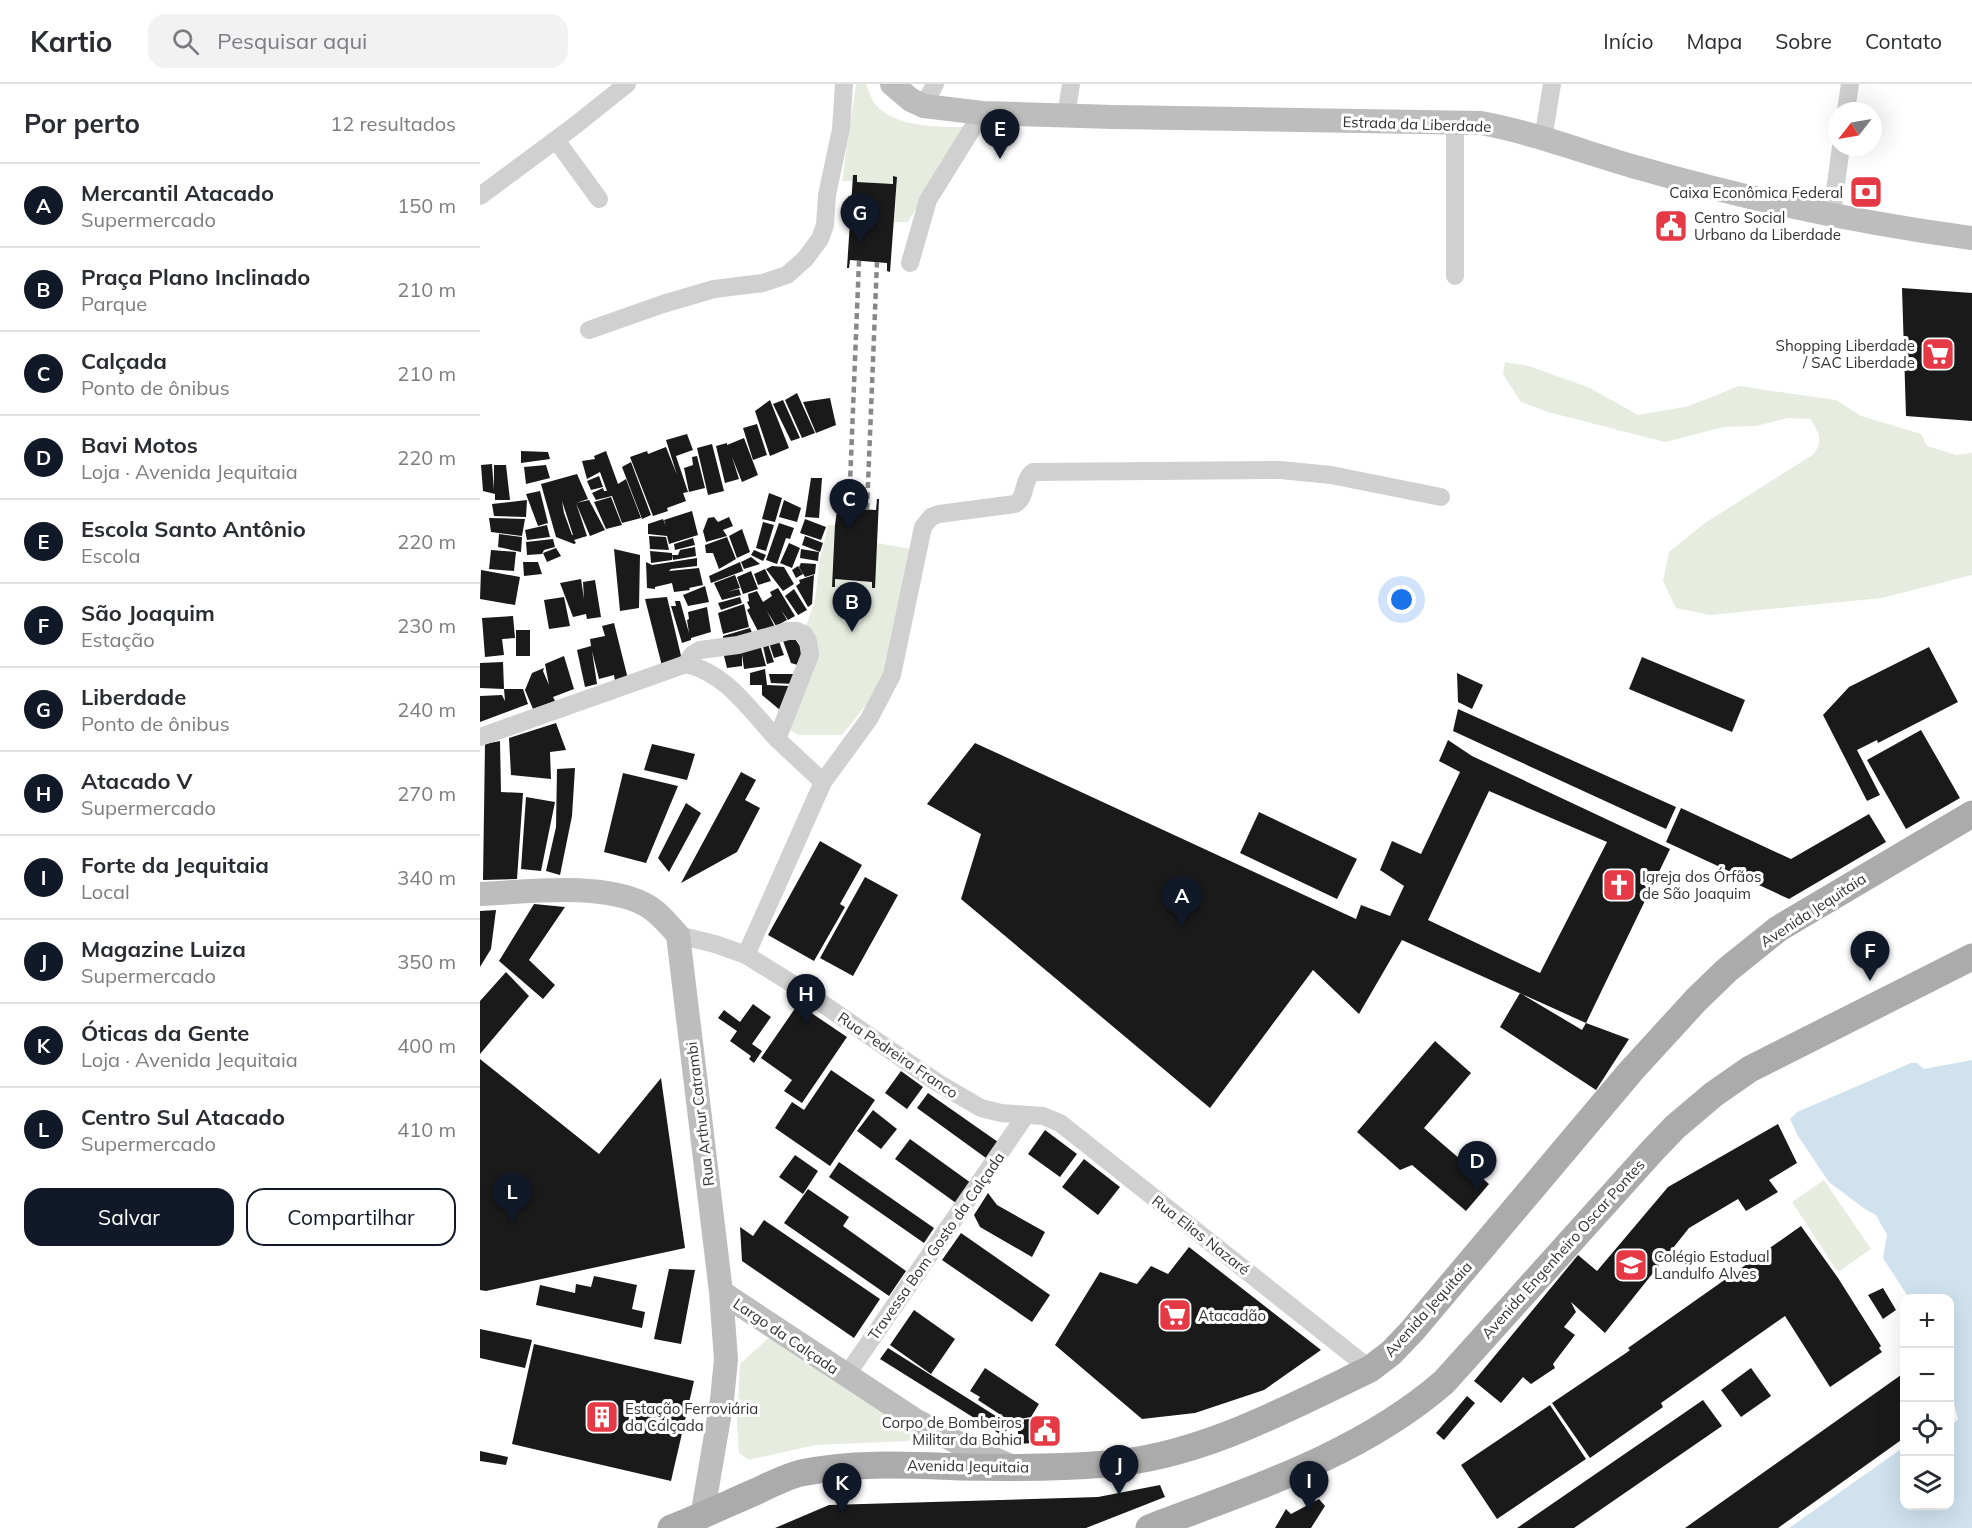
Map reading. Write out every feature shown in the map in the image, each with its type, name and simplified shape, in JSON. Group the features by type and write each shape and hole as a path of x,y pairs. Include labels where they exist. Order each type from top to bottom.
{"main road":[{"name":"Estrada da Liberdade","path":"892,84 911,100 924,106 981,113 1481,123 1509,128 1691,182 1774,202 1972,238"},
{"name":"Avenida Jequitaia","path":"701,1522 799,1473 887,1465 1016,1468 1108,1464 1151,1457 1217,1439 1370,1369 1391,1353 1412,1331 1672,1024 1727,970 1778,929 1972,814"},
{"path":"480,894 598,891 644,904 663,918 678,935"},
{"name":"Rua Arthur Catrambi","path":"678,935 721,1292"},
{"name":"Avenida Engenheiro Oscar Pontes","path":"1149,1528 1317,1462 1377,1429 1426,1397 1444,1382 1652,1151 1675,1127 1714,1094 1750,1069 1972,957"},
{"name":"Largo da Calçada","path":"721,1292 915,1420 1016,1468"},
{"name":"Largo da Calçada","path":"701,1522 722,1400 726,1359 721,1292"},
{"path":"671,1528 701,1522"}],"street":[{"path":"480,196 627,84"},
{"path":"589,330 714,289 763,283 779,278 787,275 805,259 820,239 825,225 827,195 841,129 844,84"},
{"path":"924,106 935,84"},
{"path":"1066,116 1071,84"},
{"path":"1543,139 1552,84"},
{"path":"1847,102 1850,84"},
{"path":"910,263 928,200 981,113"},
{"path":"1455,123 1455,276"},
{"path":"556,140 598,199"},
{"path":"1832,213 1840,156"},
{"path":"746,955 823,782 869,720 892,675 922,527 926,522 939,514 1019,502 1027,477 1033,472 1280,470 1331,475 1441,497"},
{"path":"686,664 693,654 700,650 738,645 788,631 804,634 808,641 810,655 777,739"},
{"path":"480,737 686,664 701,667 731,687 777,739 823,782"},
{"name":"Rua Pedreira Franco","path":"678,935 715,944 746,955 804,991 963,1098 1001,1113 1026,1115"},
{"name":"Rua Elias Nazaré","path":"1026,1115 1043,1116 1060,1123 1370,1369"},
{"name":"Travessa Bom Gosto da Calçada","path":"846,1376 1026,1115"}],"shaded area":[{"path":"856,84 866,84 876,105 884,113 895,118 919,125 967,127 908,222 894,222 897,177 893,176 893,184 857,182 856,175 853,175 853,181 842,181"},
{"path":"1505,362 1529,366 1590,388 1638,415 1689,406 1739,386 1836,400 1861,416 1921,434 1927,446 1956,455 1972,453 1972,575 1882,598 1710,615 1676,608 1663,581 1669,552 1705,523 1814,454 1819,440 1818,432 1811,419 1788,418 1756,426 1724,427 1665,442 1548,412 1521,402 1503,374"},
{"path":"828,525 835,525 835,579 872,582 872,588 874,588 877,543 911,549 888,670 878,690 842,735 799,735 790,730 805,629 815,600 820,559"},
{"path":"1824,1180 1871,1249 1838,1272 1792,1202"},
{"path":"772,1335 926,1432 908,1441 815,1445 749,1460 739,1453 737,1423 740,1364"}],"water":[{"path":"1972,1060 1972,1528 1789,1528 1900,1450 1900,1510 1954,1510 1954,1423 1958,1419 1954,1403 1954,1294 1906,1294 1883,1258 1887,1235 1876,1215 1829,1182 1798,1136 1790,1119 1797,1112 1911,1063 1917,1063 1924,1069"}],"building":[{"path":"853,175 857,175 857,182 893,184 893,176 897,177 890,272 887,271 887,263 850,260 849,268 847,268"},
{"name":"Shopping Liberdade / SAC Liberdade","path":"1902,288 1972,293 1972,421 1906,416"},
{"path":"797,393 815,433 802,438 785,400"},
{"path":"830,398 836,425 816,433 803,402"},
{"path":"770,400 789,448 770,456 755,411"},
{"path":"783,400 800,438 791,441 773,404"},
{"path":"757,424 767,455 753,460 743,428"},
{"path":"687,434 693,450 676,456 688,492 683,493 686,501 653,516 630,457 647,451 648,454 666,447 677,475 666,440"},
{"path":"744,438 758,475 742,482 732,457 739,479 725,483 716,446 727,443 727,445"},
{"path":"712,444 724,491 708,495 697,448"},
{"path":"521,451 548,452 550,459 521,463"},
{"path":"606,451 618,484 626,479 641,518 622,523 612,496 596,500 592,493 603,488 607,491 600,472 587,479 582,461 595,459 594,456"},
{"path":"697,456 705,488 689,492 684,468 693,465 692,457"},
{"path":"631,462 651,515 642,519 622,467"},
{"path":"492,464 494,490 494,465 506,465 510,500 495,500 495,494 483,491 481,465"},
{"path":"546,465 550,478 526,484 524,467"},
{"path":"577,474 588,499 576,503 587,536 574,540 576,543 574,544 556,537 541,484","holes":["562,501 573,535 564,513"]},
{"path":"599,476 603,487 591,490 587,481"},
{"path":"811,478 822,478 819,518 805,517"},
{"path":"540,491 548,523 538,526 526,494"},
{"path":"769,493 782,498 775,522 762,519"},
{"path":"839,496 843,496 842,508 876,510 877,499 879,499 875,588 872,588 872,582 835,579 835,587 832,587"},
{"path":"611,497 622,525 606,529 594,502"},
{"path":"527,500 526,517 494,516 492,504"},
{"path":"589,500 605,530 590,536 576,503"},
{"path":"784,500 801,508 797,522 779,517"},
{"path":"692,511 698,535 669,544 667,536 648,534 648,524 663,519 666,526 664,520"},
{"path":"714,517 718,522 729,517 733,526 723,530 727,536 706,542 703,531 708,518"},
{"path":"489,518 525,519 522,536 491,532"},
{"path":"805,519 826,527 821,540 800,533"},
{"path":"763,522 774,525 766,551 756,548"},
{"path":"779,523 794,528 790,539 786,538 777,564 766,560"},
{"path":"547,525 550,537 527,540 525,530"},
{"path":"742,529 750,552 737,558 729,536"},
{"path":"499,534 522,537 521,552 498,547"},
{"path":"649,536 666,537 669,550 650,549"},
{"path":"805,536 823,543 820,552 802,545"},
{"path":"727,537 736,559 719,569 713,553 706,553 705,545"},
{"path":"693,538 695,545 675,550 674,544"},
{"path":"553,539 555,547 544,550 542,554 527,555 526,542"},
{"path":"789,543 800,548 792,568 780,563"},
{"path":"695,547 696,556 673,560 672,555 678,555 680,550"},
{"path":"556,548 561,556 547,562 543,553"},
{"path":"614,549 640,555 639,608 620,611"},
{"path":"801,549 819,552 818,561 800,558"},
{"path":"491,550 516,552 514,571 489,569"},
{"path":"754,550 766,555 763,561 751,555"},
{"path":"650,551 672,553 672,560 651,563"},
{"path":"751,557 760,564 744,569 741,562"},
{"path":"697,558 697,566 669,571 699,568 703,585 689,588 690,590 674,592 672,583 655,587 655,589 647,588 646,562 652,565"},
{"path":"523,562 538,562 542,574 524,576"},
{"path":"740,562 743,571 711,583 709,576"},
{"path":"801,563 816,564 815,574 805,577 799,567"},
{"path":"772,566 784,567 794,584 783,591 766,569"},
{"path":"798,566 803,574 796,578 792,570"},
{"path":"765,569 771,581 758,585 754,574"},
{"path":"481,570 520,577 515,605 480,599"},
{"path":"751,571 758,589 743,594 737,577"},
{"path":"735,575 740,588 727,592 739,589 741,595 722,600 714,583"},
{"path":"814,575 812,604 808,607 796,586 800,583 799,580"},
{"path":"581,579 584,599 583,582 595,580 601,617 587,619 586,614 573,617 560,583"},
{"path":"705,586 709,602 688,606 683,595"},
{"path":"778,588 795,616 788,620 781,610 787,620 776,626 767,611 776,629 761,637 747,610 750,608 747,602 749,601 748,594 757,591 763,602 772,596 770,592"},
{"path":"794,589 807,610 798,615 785,596"},
{"path":"564,597 570,626 549,629 544,600"},
{"path":"667,597 682,660 662,666 645,599"},
{"path":"740,597 742,603 721,610 718,603"},
{"path":"675,601 680,601 689,633 688,612 707,607 711,632 682,643 671,606 676,606"},
{"path":"744,604 749,627 723,634 718,613"},
{"path":"513,616 515,638 502,639 504,655 485,657 482,618"},
{"path":"614,623 628,679 615,681 614,675 599,679 592,651 597,684 585,687 577,650 591,646 590,639 605,636 602,626"},
{"path":"750,628 754,637 724,645 723,636"},
{"path":"516,630 530,630 530,656 516,656"},
{"path":"792,634 805,654 801,666 791,663 782,638"},
{"path":"777,636 784,655 774,658 768,640"},
{"path":"767,641 774,662 767,664 762,642"},
{"path":"760,644 766,666 744,669 742,654 742,666 727,668 723,652"},
{"path":"1929,647 1958,702 1878,743 1877,740 1857,750 1880,795 1867,801 1823,715 1849,687"},
{"path":"564,656 574,689 553,697 555,701 533,709 525,690 532,673 544,668 543,671 549,685 545,664"},
{"path":"1642,657 1745,700 1732,732 1629,689"},
{"path":"503,662 504,689 480,688 480,663"},
{"path":"765,669 767,685 790,686 780,710 762,695 762,685 750,685 750,673"},
{"path":"1457,673 1483,685 1472,709 1458,702"},
{"path":"769,674 795,674 795,684 771,683"},
{"path":"504,689 523,689 528,704 480,722 480,696 502,695 505,701"},
{"path":"1458,709 1676,807 1666,829 1453,731"},
{"path":"556,723 566,750 550,752 551,779 511,775 509,738"},
{"path":"1921,730 1960,798 1906,829 1867,760"},
{"path":"1448,740 1472,756 1670,849 1586,1023 1402,940 1359,1014 1313,970 1210,1108 961,899 981,834 927,804 975,743 1356,919 1361,905 1390,916 1404,886 1380,870 1392,841 1421,854 1460,772 1439,761","holes":["1489,791 1607,842 1540,973 1428,920"]},
{"path":"500,741 501,792 523,793 517,879 483,880 485,744"},
{"path":"652,744 695,754 687,780 644,770"},
{"path":"575,768 572,816 560,875 546,871 556,827 557,769"},
{"path":"741,772 756,780 745,800 760,808 737,852 681,883"},
{"path":"623,773 678,786 646,863 604,852"},
{"path":"526,797 555,802 541,871 521,869"},
{"path":"686,803 701,813 669,872 658,858"},
{"path":"1681,808 1791,859 1869,814 1886,842 1789,899 1666,842"},
{"path":"1259,812 1357,859 1337,899 1240,853"},
{"path":"820,841 862,865 840,904 845,907 814,961 768,935"},
{"path":"865,877 898,895 853,976 820,958"},
{"path":"534,904 565,907 529,960 555,985 543,999 499,961"},
{"path":"496,910 491,949 480,967 480,911"},
{"path":"506,972 529,996 480,1054 480,1001"},
{"path":"1520,993 1582,1030 1586,1023 1629,1039 1596,1090 1500,1027"},
{"path":"753,1004 771,1017 752,1044 762,1051 754,1063 749,1059 751,1056 730,1041 737,1031 718,1018 724,1010 740,1022"},
{"path":"798,1004 847,1037 802,1103 784,1091 792,1080 761,1058"},
{"path":"1435,1041 1471,1073 1424,1128 1489,1184 1466,1211 1412,1165 1400,1170 1357,1132"},
{"path":"480,1059 599,1154 661,1078 685,1248 486,1291 480,1290"},
{"path":"831,1070 875,1100 830,1166 775,1128 792,1102 804,1110"},
{"path":"901,1071 923,1087 907,1109 885,1093"},
{"path":"928,1093 998,1142 986,1158 917,1108"},
{"path":"873,1110 897,1129 881,1149 857,1131"},
{"name":"Colégio Estadual Landulfo Alves","path":"1778,1124 1797,1163 1769,1180 1778,1192 1746,1211 1738,1199 1689,1228 1605,1333 1571,1302 1576,1312 1564,1327 1575,1335 1553,1364 1555,1368 1531,1384 1523,1377 1501,1403 1474,1381 1578,1255 1597,1271 1668,1187"},
{"path":"1045,1130 1077,1154 1060,1177 1028,1154"},
{"path":"910,1139 971,1183 956,1203 895,1159"},
{"path":"795,1155 818,1171 803,1194 779,1177"},
{"path":"1084,1159 1120,1187 1098,1215 1062,1187"},
{"path":"839,1162 934,1228 924,1243 829,1177"},
{"path":"808,1189 849,1217 843,1226 906,1271 889,1296 784,1223"},
{"path":"988,1193 997,1205 1045,1232 1032,1257 980,1227 974,1215"},
{"path":"764,1220 880,1299 854,1338 742,1261 740,1227 753,1236"},
{"path":"1801,1226 1838,1278 1881,1346 1879,1348 1882,1352 1830,1387 1785,1316 1661,1403 1663,1407 1590,1458 1552,1403 1626,1353 1630,1350 1628,1348"},
{"path":"961,1233 1050,1295 1032,1322 942,1260"},
{"name":"Atacadão","path":"1189,1247 1321,1350 1264,1390 1195,1413 1142,1419 1055,1345 1100,1272 1137,1284 1151,1266 1168,1274"},
{"path":"669,1269 695,1270 681,1344 654,1339"},
{"path":"594,1276 637,1285 632,1309 645,1312 642,1328 536,1305 540,1285 575,1293 576,1284 591,1287"},
{"path":"1883,1288 1896,1310 1883,1319 1868,1295"},
{"path":"914,1310 955,1339 931,1374 890,1345"},
{"path":"480,1329 532,1340 525,1368 480,1358"},
{"name":"Estação Ferroviária da Calçada","path":"534,1344 694,1381 671,1481 512,1444"},
{"path":"888,1348 1010,1425 1003,1436 880,1359"},
{"path":"985,1368 1039,1404 1031,1417 1010,1421 978,1400 980,1397 970,1391"},
{"path":"1751,1368 1771,1396 1741,1417 1721,1390"},
{"path":"1900,1376 1900,1441 1778,1528 1685,1528"},
{"path":"1467,1396 1475,1403 1444,1440 1436,1433"},
{"path":"1703,1400 1722,1426 1574,1528 1517,1528"},
{"path":"1550,1405 1586,1459 1497,1519 1461,1465"},
{"path":"1056,1417 1058,1441 1019,1444 1017,1420"},
{"path":"480,1451 508,1457 506,1465 480,1461"},
{"path":"1160,1485 1165,1497 1086,1528 775,1528 829,1505 1098,1497"},
{"path":"1319,1499 1325,1506 1311,1528 1275,1528 1286,1509 1291,1514"}],"railway":[{"path":"849,508 859,261"},
{"path":"867,509 877,262"}],"place":[{"name":"Escola Santo Antônio","path":"1000,159"},
{"name":"Caixa Econômica Federal","path":"1866,192"},
{"name":"Centro Social Urbano da Liberdade","path":"1671,226"},
{"name":"Liberdade","path":"860,243"},
{"name":"Shopping Liberdade / SAC Liberdade","path":"1938,354"},
{"name":"Calçada","path":"849,529"},
{"name":"Praça Plano Inclinado","path":"852,632"},
{"name":"Igreja dos Órfãos de São Joaquim","path":"1619,885"},
{"name":"Mercantil Atacado","path":"1182,926"},
{"name":"São Joaquim","path":"1870,981"},
{"name":"Atacado V","path":"806,1024"},
{"name":"Bavi Motos","path":"1477,1191"},
{"name":"Centro Sul Atacado","path":"512,1222"},
{"name":"Colégio Estadual Landulfo Alves","path":"1631,1265"},
{"name":"Atacadão","path":"1175,1315"},
{"name":"Estação Ferroviária da Calçada","path":"602,1417"},
{"name":"Corpo de Bombeiros Militar da Bahia","path":"1045,1431"},
{"name":"Magazine Luiza","path":"1119,1495"},
{"name":"Forte da Jequitaia","path":"1309,1511"},
{"name":"Óticas da Gente","path":"842,1513"}]}
